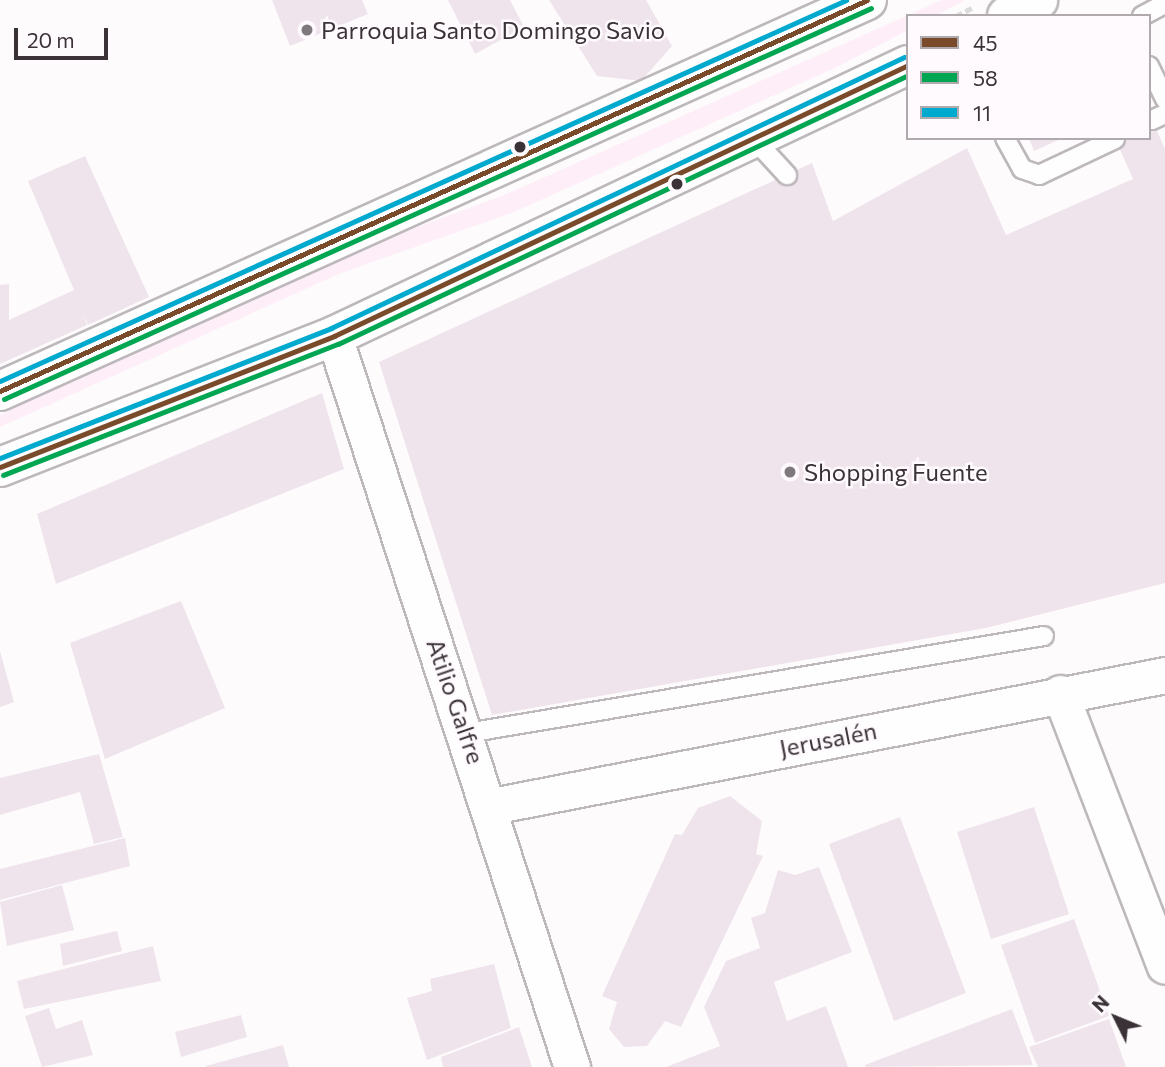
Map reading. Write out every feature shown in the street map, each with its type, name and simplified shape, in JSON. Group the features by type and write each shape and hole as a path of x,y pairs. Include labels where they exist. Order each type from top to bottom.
{"highway":[{"path":"0,391 867,0"},
{"path":"1011,14 1038,0"},
{"path":"0,467 334,337 752,137 906,68"}],"street":[{"name":"Atilio Galfre","path":"334,337 492,806 572,1067"},
{"name":"Jerusalén","path":"492,806 1060,693 1165,675"},
{"path":"1060,693 1165,966"}],"lane":[{"path":"1146,14 1165,4"},
{"path":"1151,70 1165,99"},
{"path":"752,137 787,175"},
{"path":"1006,140 1022,169 1039,175 1113,140"},
{"path":"467,733 1044,636"}],"shaded area":[{"path":"942,0 965,0 939,14 911,14"},
{"path":"906,16 906,31 837,67 514,212 341,273 0,427 0,415 334,258 507,194"}],"building":[{"name":"Parroquia Santo Domingo Savio","path":"272,0 362,0 368,14 290,46"},
{"path":"448,0 510,0 524,27 475,54"},
{"path":"549,0 646,0 672,46 641,81 597,76"},
{"name":"Shopping Fuente","path":"1151,118 1165,149 1165,583 986,628 492,715 379,362 812,163 833,221 967,148 1006,235 1133,179 1116,140 1151,140"},
{"path":"1030,140 1059,140 1034,151"},
{"path":"85,156 149,297 88,325 83,314 87,325 0,364 0,285 9,284 9,320 74,290 28,181"},
{"path":"322,393 344,469 56,584 37,514"},
{"path":"181,601 225,708 105,759 70,643"},
{"path":"0,651 14,702 0,707"},
{"path":"99,754 123,837 94,844 80,792 0,815 0,778"},
{"path":"730,796 762,821 756,854 763,856 681,1027 665,1021 647,1046 624,1047 609,1029 617,1002 602,996 675,834 682,835 698,808"},
{"path":"1034,807 1069,914 991,939 957,832"},
{"path":"900,817 966,993 894,1021 829,844"},
{"path":"125,838 130,866 0,900 0,869"},
{"path":"819,867 852,952 774,982 787,1021 826,1006 848,1067 666,1067 720,1046 704,1007 726,961 760,948 751,918 765,913 778,870 795,875"},
{"path":"62,885 74,930 7,946 0,902"},
{"path":"1074,919 1109,1016 1035,1043 1001,945"},
{"path":"117,931 122,951 63,966 60,944"},
{"path":"153,946 161,981 24,1009 17,981"},
{"path":"494,964 511,1028 427,1060 407,998 432,991 430,979"},
{"path":"49,1008 56,1029 82,1020 93,1055 42,1067 25,1016"},
{"path":"1012,1009 1033,1065 865,1065"},
{"path":"241,1015 247,1037 181,1057 175,1032"},
{"path":"1109,1019 1126,1067 1038,1067 1029,1047"},
{"path":"519,1027 532,1067 443,1067 441,1057"},
{"path":"283,1045 289,1067 206,1067 206,1066"}],"transit line":[{"name":"11","path":"0,381 846,0"},
{"name":"45","path":"0,391 867,0"},
{"name":"58","path":"4,399 871,8"},
{"name":"11","path":"0,458 331,328 904,57"},
{"name":"45","path":"0,467 334,336 906,66"},
{"name":"58","path":"3,475 338,344 906,76"}],"place":[{"name":"Parroquia Santo Domingo Savio","path":"307,30"},
{"name":"Shopping Fuente","path":"790,472"}]}
